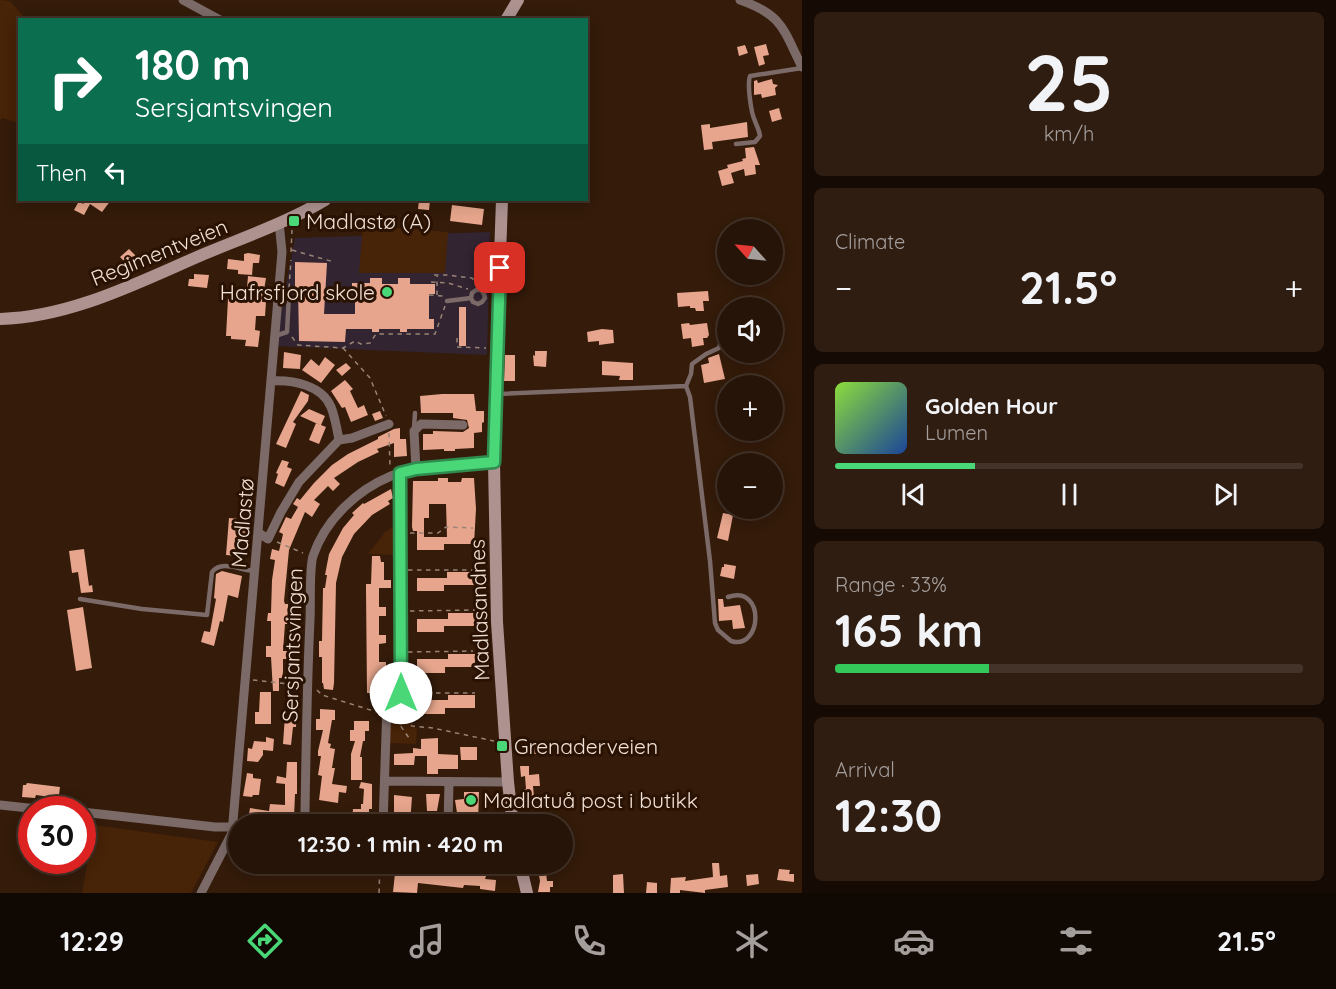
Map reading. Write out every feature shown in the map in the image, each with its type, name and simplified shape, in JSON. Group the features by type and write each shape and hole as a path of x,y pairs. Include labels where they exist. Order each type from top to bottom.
{"street":[{"path":"183,0 216,18"},
{"path":"507,18 518,0"},
{"path":"740,0 768,12 777,20 802,68"},
{"name":"Regimentveien","path":"0,319 48,313 91,301 279,222 323,201"},
{"name":"Madlasandnes","path":"502,201 494,462 497,622 512,814"},
{"name":"Madlastø","path":"233,814 256,571 264,536 272,381 282,252 279,222"},
{"path":"272,381 297,382 316,390 327,399 332,409 339,440"},
{"path":"264,536 299,482 339,440 352,438 388,424"},
{"path":"416,469 414,431 422,424 463,424"},
{"name":"Sersjantsvingen","path":"306,814 307,686 313,557 327,530 340,511 356,495 390,477 416,469 494,462"},
{"path":"399,697 400,473"},
{"path":"384,814 387,707"},
{"path":"385,781 508,782"},
{"path":"448,814 449,782"},
{"path":"0,806 18,808"},
{"path":"96,814 228,827"},
{"name":"Madlastø","path":"201,893 228,841"},
{"path":"522,874 527,893"}],"lane":[{"path":"736,144 755,142 760,136 759,128 754,120 748,82 750,76 802,68"},
{"path":"275,336 287,332 289,295 279,289"},
{"path":"471,298 472,293 476,290 481,290 484,294"},
{"path":"471,298 478,304 482,302 484,294 491,290 498,290"},
{"path":"448,298 471,298"},
{"path":"717,349 693,364 686,386 690,397 712,584 713,614 718,630 731,641 742,641 750,635 755,626 756,617 752,604 744,595 737,594 728,597"},
{"path":"495,394 686,386"},
{"path":"414,431 415,413"},
{"path":"80,600 207,615 212,572 216,566 256,571"}],"path":[{"path":"291,250 334,262"},
{"path":"437,296 436,275 472,278 476,284"},
{"path":"431,282 461,286 468,290 465,295"},
{"path":"287,332 298,345 343,348 355,341 361,344 370,343 376,334 435,334 448,298 429,295"},
{"path":"458,338 457,347 490,348"},
{"path":"343,348 370,378 388,424 390,477"},
{"path":"400,533 438,533 446,527 473,528"},
{"path":"264,536 313,557"},
{"path":"400,570 473,570"},
{"path":"400,611 475,610"},
{"path":"400,652 473,651"},
{"path":"475,693 399,697 387,707 391,718 403,719 412,726 433,728 498,742"},
{"path":"399,697 403,719"},
{"path":"399,697 398,722 409,738"},
{"path":"380,893 381,874"}],"shaded area":[{"path":"0,0 10,1 25,18 18,18 18,123 2,118 0,120"},
{"path":"363,225 448,232 445,273 359,273"},
{"name":"Hafrsfjord skole","path":"490,232 487,355 275,346 295,238"},
{"path":"396,525 397,555 368,554 386,531"},
{"path":"411,700 412,724 417,729 416,744 388,743 387,703"},
{"path":"96,825 218,842 191,893 82,893 85,874 96,874"}],"building":[{"path":"766,44 769,55 763,56 765,64 759,66 754,47"},
{"path":"745,45 748,53 739,56 737,47"},
{"path":"772,79 773,84 778,85 775,88 776,95 762,98 761,94 754,95 754,81 757,80 758,83"},
{"path":"779,108 782,119 772,122 769,111"},
{"path":"747,122 748,137 712,142 713,149 704,150 701,125 710,124 710,128"},
{"path":"754,147 760,165 755,165 756,174 745,176 744,169 731,173 734,183 722,186 718,171 728,168 727,165 743,161 742,159 746,158 745,148"},
{"path":"79,201 83,204 85,201 110,201 102,212 90,204 84,215 74,210"},
{"path":"419,201 430,201 429,210 418,209"},
{"path":"452,205 484,209 482,225 450,221"},
{"path":"129,249 138,258 127,264 120,257"},
{"path":"244,254 260,255 259,263 253,263 252,275 238,274 238,270 227,269 228,259 244,261"},
{"path":"295,262 327,263 324,314 355,314 355,293 352,293 352,283 370,283 370,278 382,278 382,284 398,284 398,278 410,278 410,284 435,284 435,294 429,294 429,319 434,319 434,329 407,329 407,332 400,332 400,329 379,329 379,332 372,332 372,329 346,329 345,342 299,341"},
{"path":"194,274 209,275 207,288 188,286 189,279 194,279"},
{"path":"248,276 266,278 262,302 266,302 265,316 256,316 255,330 260,331 258,347 245,346 246,340 231,339 231,336 226,336 228,299 246,300"},
{"path":"708,291 709,301 703,301 704,311 696,311 690,306 678,307 677,293"},
{"path":"459,307 466,307 466,346 459,346"},
{"path":"689,323 690,325 707,323 709,335 703,338 704,345 692,347 691,338 683,339 681,324"},
{"path":"602,329 613,330 614,343 599,345 599,341 588,342 587,332"},
{"path":"535,351 547,351 546,367 534,366"},
{"path":"284,352 301,355 300,369 283,368"},
{"path":"505,355 515,355 515,381 504,381"},
{"path":"717,355 717,363 721,363 724,375 717,375 717,381 704,383 701,365 709,363 708,358"},
{"path":"325,357 335,365 321,383 302,370 311,359 319,366"},
{"path":"602,361 633,363 633,380 619,380 620,376 602,375"},
{"path":"346,363 351,368 342,376 336,370"},
{"path":"345,380 353,389 350,391 358,408 364,405 368,415 351,422 345,407 342,408 331,391"},
{"path":"301,391 309,395 308,401 293,422 296,424 286,448 276,444"},
{"path":"474,394 476,411 484,411 484,422 482,432 474,433 474,448 455,449 455,451 423,450 423,434 433,434 433,431 463,432 469,428 467,420 453,418 453,413 421,413 420,396"},
{"path":"309,409 325,416 321,425 326,427 319,444 309,440 316,423 300,416"},
{"path":"380,411 383,418 375,421 372,414"},
{"path":"400,428 400,439 406,439 407,456 394,457 394,443 377,449 379,452 358,462 334,478 340,484 333,491 328,486 314,500 320,504 312,517 305,512 289,550 284,601 288,604 288,614 292,614 291,624 285,624 283,651 287,651 287,659 283,659 279,691 273,691 271,657 266,657 266,646 271,646 271,621 267,621 268,613 271,613 275,560 270,559 272,549 279,551 283,534 279,532 286,517 291,519 298,507 293,504 297,498 300,500 332,465 378,437"},
{"path":"282,460 289,462 287,467 292,469 284,487 275,483 278,474 276,473"},
{"path":"438,478 448,478 448,482 461,482 462,478 474,478 476,509 474,544 444,544 444,550 417,550 417,531 413,531 412,527 413,481 438,481","holes":["429,504 446,504 447,537 424,537 424,518 429,518"]},
{"path":"391,489 393,498 388,501 390,504 372,515 354,534 342,557 336,583 334,683 333,690 324,689 319,641 322,641 323,588 325,588 329,554 343,528 354,515 352,513 363,503"},
{"path":"229,518 247,520 245,539 240,538 237,556 226,555"},
{"path":"722,519 732,519 728,541 717,538"},
{"path":"84,549 89,586 92,585 93,592 81,593 78,572 72,573 69,551"},
{"path":"372,556 380,556 381,562 384,562 384,580 391,580 391,588 379,588 379,607 386,607 386,616 379,616 379,635 386,635 386,643 379,644 379,662 386,662 386,671 384,671 384,676 381,676 381,689 386,689 386,696 367,693 366,584 371,584"},
{"path":"724,564 736,566 734,579 720,576"},
{"path":"222,571 242,576 238,598 228,595 223,622 220,621 214,646 201,642 204,631 210,632 216,599 214,598 216,574"},
{"path":"447,572 474,572 474,585 444,585 444,591 417,591 417,578 447,578"},
{"path":"718,599 723,599 724,607 740,605 745,628 733,629 732,620 719,621"},
{"path":"83,607 92,668 76,671 67,610"},
{"path":"448,613 475,613 475,626 444,626 444,632 417,632 417,619 448,619"},
{"path":"448,654 475,654 475,667 445,667 445,673 417,673 417,659 448,659"},
{"path":"260,692 271,692 271,724 255,724 255,712 259,712"},
{"path":"448,695 475,695 475,708 445,708 445,714 418,714 418,700 448,700"},
{"path":"286,701 297,704 296,727 293,727 291,745 283,744"},
{"path":"320,709 335,710 335,720 332,720 328,743 331,744 330,748 335,749 332,784 347,786 346,793 339,792 338,803 319,800 322,776 318,775 321,756 318,756 318,751 323,730 316,730 316,719 320,719"},
{"path":"354,721 369,721 369,731 365,731 365,741 363,741 360,757 362,757 362,780 351,780 351,754 355,741 350,741 350,730 354,730"},
{"path":"266,737 274,739 273,751 263,750 263,755 258,762 247,761 248,748 252,749 254,741 266,742"},
{"path":"438,738 438,754 458,755 458,769 438,769 438,774 427,774 427,756 415,756 414,765 394,765 394,754 413,753 413,748 421,749 421,739"},
{"path":"523,744 538,744 539,754 523,754"},
{"path":"460,747 477,747 477,760 461,760"},
{"path":"287,762 297,762 294,814 249,814 250,808 269,811 270,804 285,805 285,784 276,783 277,776 286,778"},
{"path":"520,766 529,766 529,775 539,774 540,786 533,786 534,797 524,797 525,776 521,777"},
{"path":"247,773 253,774 253,778 261,779 259,795 243,796"},
{"path":"361,782 372,784 372,809 369,809 369,814 353,814 353,809 361,809 361,804 363,804 364,789 359,788"},
{"path":"27,783 60,787 59,795 64,796 22,796 23,785"},
{"path":"464,792 479,792 478,814 457,813 455,800 464,799"},
{"path":"426,794 440,794 437,811 427,811"},
{"path":"394,795 412,797 411,814 394,814"},
{"path":"712,863 719,863 720,876 727,875 728,887 705,890 705,893 680,890 680,893 670,893 671,878 686,877 685,881 713,877"},
{"path":"779,869 790,870 789,874 794,874 794,882 777,880"},
{"path":"395,874 478,874 486,876 485,879 496,880 495,891 480,889 480,886 464,885 463,888 418,883 417,893 393,892"},
{"path":"539,874 546,874 547,881 553,881 550,892 538,892"},
{"path":"623,874 624,893 613,893 613,875"},
{"path":"758,874 759,884 747,886 746,875"},
{"path":"647,882 657,883 657,893 646,893"}],"place":[{"name":"Madlastø (A)","path":"294,221"},
{"name":"Hafrsfjord skole","path":"387,292"},
{"name":"Grenaderveien","path":"502,746"},
{"name":"Madlatuå post i butikk","path":"471,800"}],"route":[{"path":"401,693 400,473 416,469 494,462 500,268"}]}
